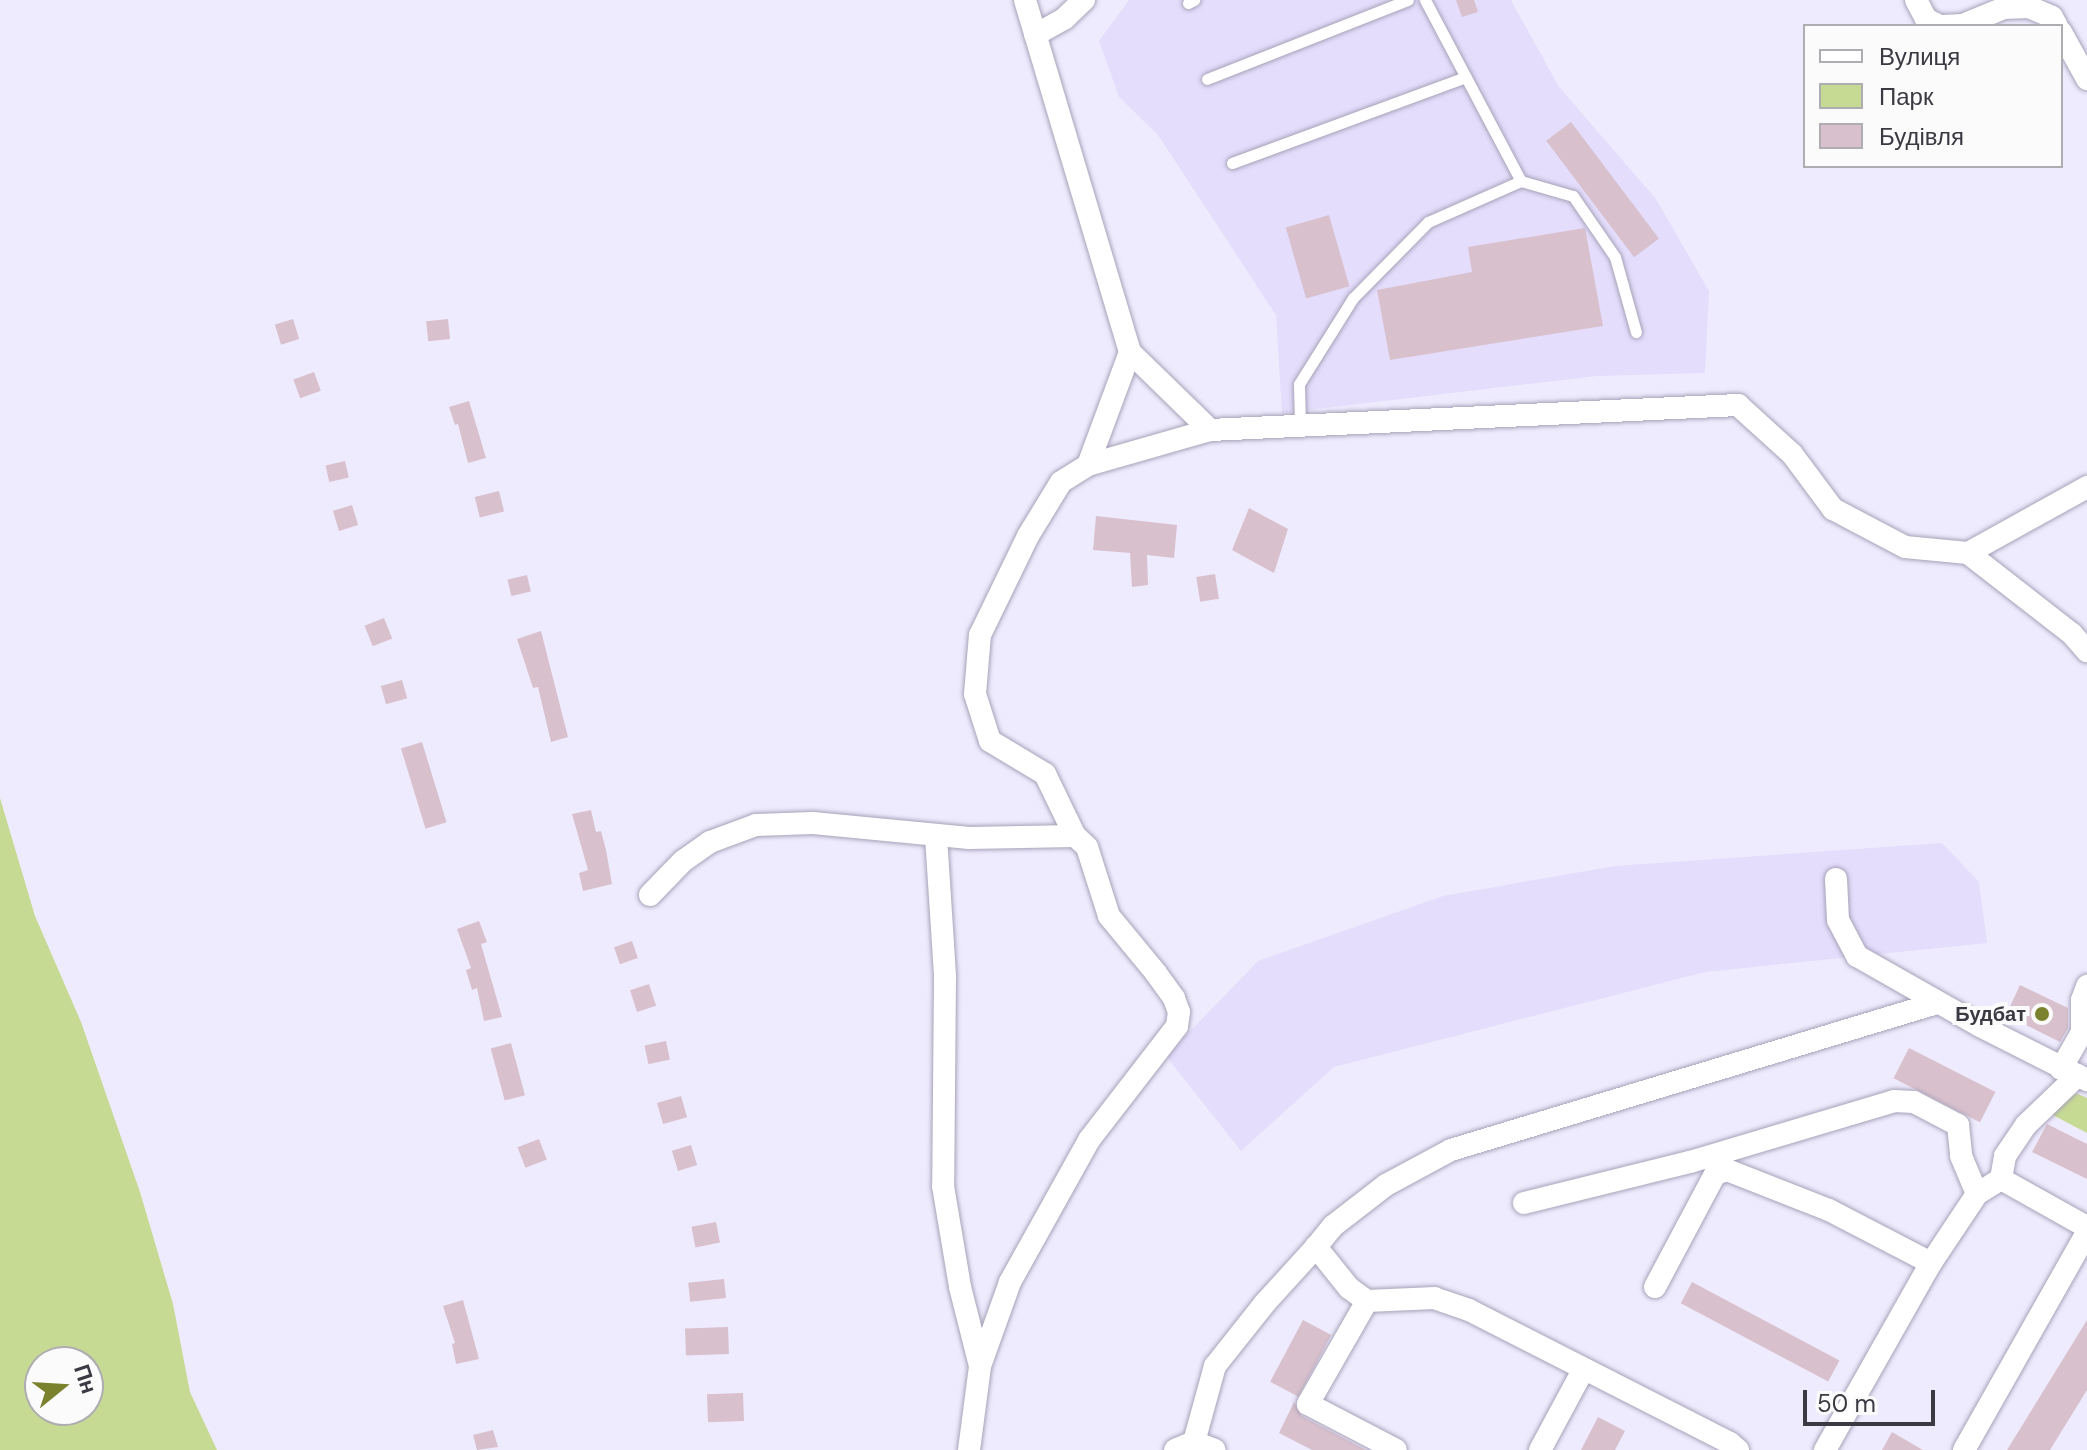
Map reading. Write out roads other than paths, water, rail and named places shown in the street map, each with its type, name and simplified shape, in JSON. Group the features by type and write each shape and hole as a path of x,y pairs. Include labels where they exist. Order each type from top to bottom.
{"street":[{"path":"1025,0 1130,352 1210,430"},
{"path":"1035,35 1064,19 1084,0"},
{"path":"1916,0 1926,19 1937,24"},
{"path":"1965,24 2004,8 2029,7 2052,17 2056,24"},
{"path":"2063,34 2082,56 2087,79"},
{"path":"1088,465 1130,352"},
{"path":"969,1450 980,1366 1010,1282 1089,1140 1177,1026 1179,1012 1174,998 1109,916 1087,847 1075,836 1045,774 990,741 975,694 980,635 1028,536 1061,482 1088,465 1210,430 1738,405 1792,454 1833,509 1905,547 1968,553 2072,634 2087,651"},
{"path":"1968,553 2087,487"},
{"path":"650,895 683,861 710,842 756,825 813,823 936,836 1075,836"},
{"path":"936,836 945,977 943,1186 960,1287 980,1366"},
{"path":"1836,879 1838,920 1857,956 1937,1003 2075,1075"},
{"path":"1825,1450 1931,1263 1977,1194 2001,1179 2005,1156 2026,1125 2075,1075 2082,1032 2082,1000 2087,986"},
{"path":"1215,1450 1184,1446 1215,1366 1333,1226 1386,1185 1451,1150 1937,1003"},
{"path":"1524,1203 1690,1162 1894,1101 1914,1102 1958,1125 1961,1156 1977,1194"},
{"path":"1655,1287 1715,1174 1727,1170 1829,1210 1931,1263"},
{"path":"2001,1179 2087,1227"},
{"path":"1964,1450 2087,1233"},
{"path":"1316,1247 1349,1288 1367,1301 1435,1298 1469,1310 1730,1443 1738,1450"},
{"path":"1367,1301 1308,1404 1396,1450"},
{"path":"1540,1450 1583,1370"}],"lane":[{"path":"1207,79 1408,0"},
{"path":"1425,0 1521,181"},
{"path":"1232,163 1466,77"},
{"path":"1300,425 1299,384 1353,298 1428,222 1521,181 1573,196 1615,257 1636,332"}],"place":[{"name":"Будбат","path":"2042,1014"}]}
